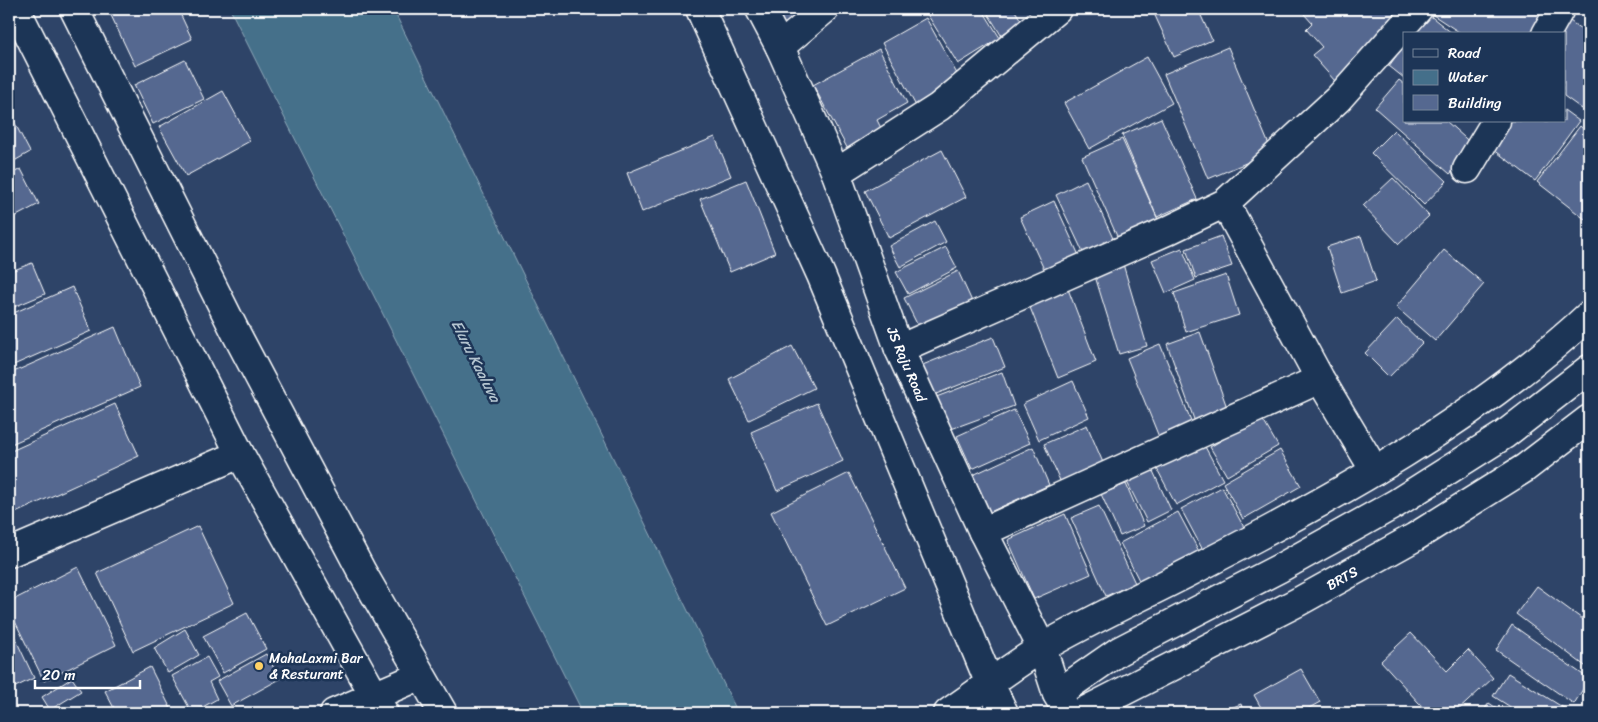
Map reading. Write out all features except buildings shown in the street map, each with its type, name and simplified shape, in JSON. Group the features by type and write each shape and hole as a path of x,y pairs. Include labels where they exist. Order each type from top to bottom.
{"main road":[{"path":"74,9 236,334 362,572 420,676 443,713"},
{"path":"700,9 821,276 990,684 1004,713"},
{"name":"JS Raju Road","path":"760,9 780,47 836,173 899,349 983,532 1042,648 1062,704"},
{"path":"780,47 825,9"},
{"path":"836,173 939,107 1057,9"},
{"path":"899,349 1169,230 1225,203 1338,99 1418,9"},
{"path":"1547,32 1560,9"},
{"path":"15,20 240,454 379,705"},
{"path":"1468,169 1495,122"},
{"path":"1225,203 1320,379 1375,471"},
{"path":"948,713 1042,648 1262,535 1375,471 1483,401 1563,340 1589,315"},
{"path":"1062,704 1119,652 1280,568 1395,504 1504,435 1589,369"},
{"path":"983,532 1320,379"},
{"name":"BRTS","path":"1081,713 1298,602 1415,537 1525,468 1589,419"},
{"path":"9,553 240,454"},
{"path":"334,713 379,705 420,676"}],"water":[{"name":"Eluru Kaaluva","path":"230,9 393,9 738,713 583,713"}],"place":[{"name":"MahaLaxmi Bar & Resturant","path":"259,666"}]}
